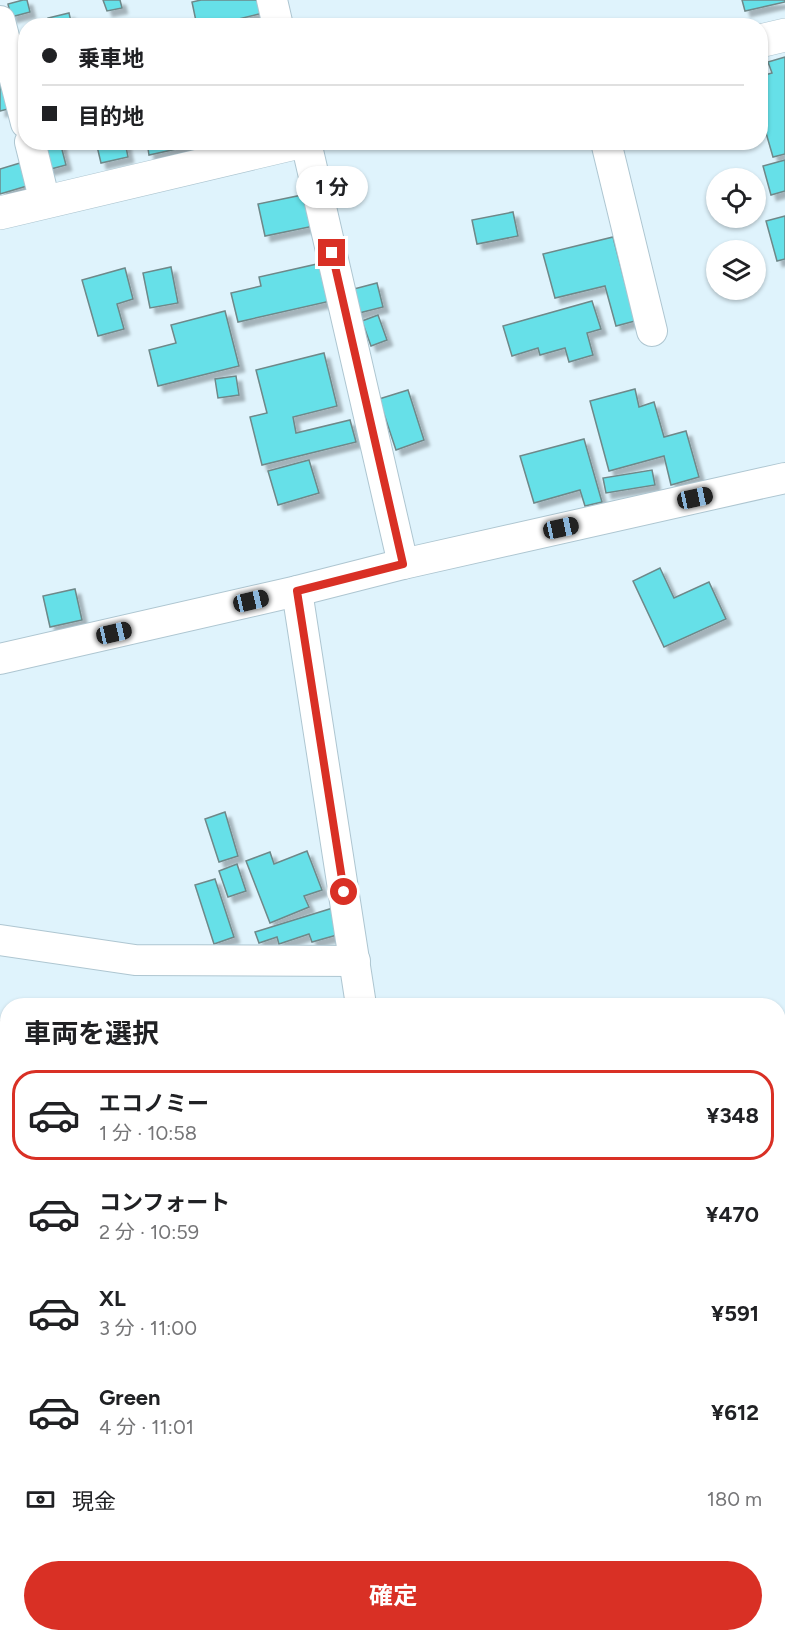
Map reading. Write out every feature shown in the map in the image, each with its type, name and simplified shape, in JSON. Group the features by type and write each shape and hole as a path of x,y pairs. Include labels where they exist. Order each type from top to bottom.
{"street":[{"path":"272,0 276,18"},
{"path":"0,21 18,92"},
{"path":"768,39 785,35"},
{"path":"32,150 45,202"},
{"path":"0,213 266,150"},
{"path":"308,150 403,564"},
{"path":"608,150 652,331"},
{"path":"0,659 297,591 403,564 785,478"},
{"path":"297,591 360,998"},
{"path":"0,940 135,960 355,961"}],"building":[{"path":"27,0 30,12 11,17 8,4"},
{"path":"103,0 120,0 122,8 107,11"},
{"path":"260,0 263,13 243,18 195,18 192,2"},
{"path":"742,0 785,0 785,2 745,11"},
{"path":"69,13 70,18 48,18"},
{"path":"785,57 785,154 773,157 768,140 768,74 772,73 768,62"},
{"path":"0,76 8,109 0,111"},
{"path":"42,150 62,150 66,165 47,170"},
{"path":"98,150 127,150 128,157 101,163"},
{"path":"148,150 172,150 149,155"},
{"path":"785,160 785,191 771,195 766,168 763,166"},
{"path":"20,163 27,186 0,194 0,169"},
{"path":"307,194 314,226 265,236 258,204"},
{"path":"513,212 518,236 477,244 472,220"},
{"path":"785,216 785,259 777,261 766,221"},
{"path":"613,237 635,321 616,326 605,286 555,298 543,254"},
{"path":"326,262 335,300 238,322 231,293 261,286 259,277"},
{"path":"171,267 178,303 150,308 143,273"},
{"path":"125,268 133,299 117,304 124,329 98,336 82,280"},
{"path":"377,283 383,307 355,314 350,290"},
{"path":"592,301 601,329 587,333 593,355 569,362 565,348 540,355 538,348 512,356 503,326"},
{"path":"225,311 239,366 158,386 149,350 176,343 171,325"},
{"path":"378,315 387,340 371,346 362,321"},
{"path":"324,353 337,406 293,417 296,433 350,420 356,442 262,465 250,417 267,413 256,370"},
{"path":"236,376 239,395 218,398 215,379"},
{"path":"635,389 639,407 654,402 664,437 686,431 699,477 671,485 664,456 609,471 590,401"},
{"path":"408,390 424,440 396,450 379,399"},
{"path":"584,439 602,502 585,506 580,490 534,503 520,456"},
{"path":"309,460 319,493 278,505 268,471"},
{"path":"652,470 655,485 606,493 603,478"},
{"path":"660,568 674,598 709,582 726,619 664,647 633,581"},
{"path":"75,589 82,620 50,627 43,596"},
{"path":"225,812 238,856 219,862 205,819"},
{"path":"307,851 322,890 304,896 309,907 270,923 246,861 270,852 274,864"},
{"path":"237,864 246,891 228,897 219,871"},
{"path":"215,879 234,937 214,944 195,885"},
{"path":"336,907 344,933 312,942 309,934 279,944 277,937 259,943 255,932"}],"route":[{"path":"332,253 403,564 297,591 344,892"}]}
